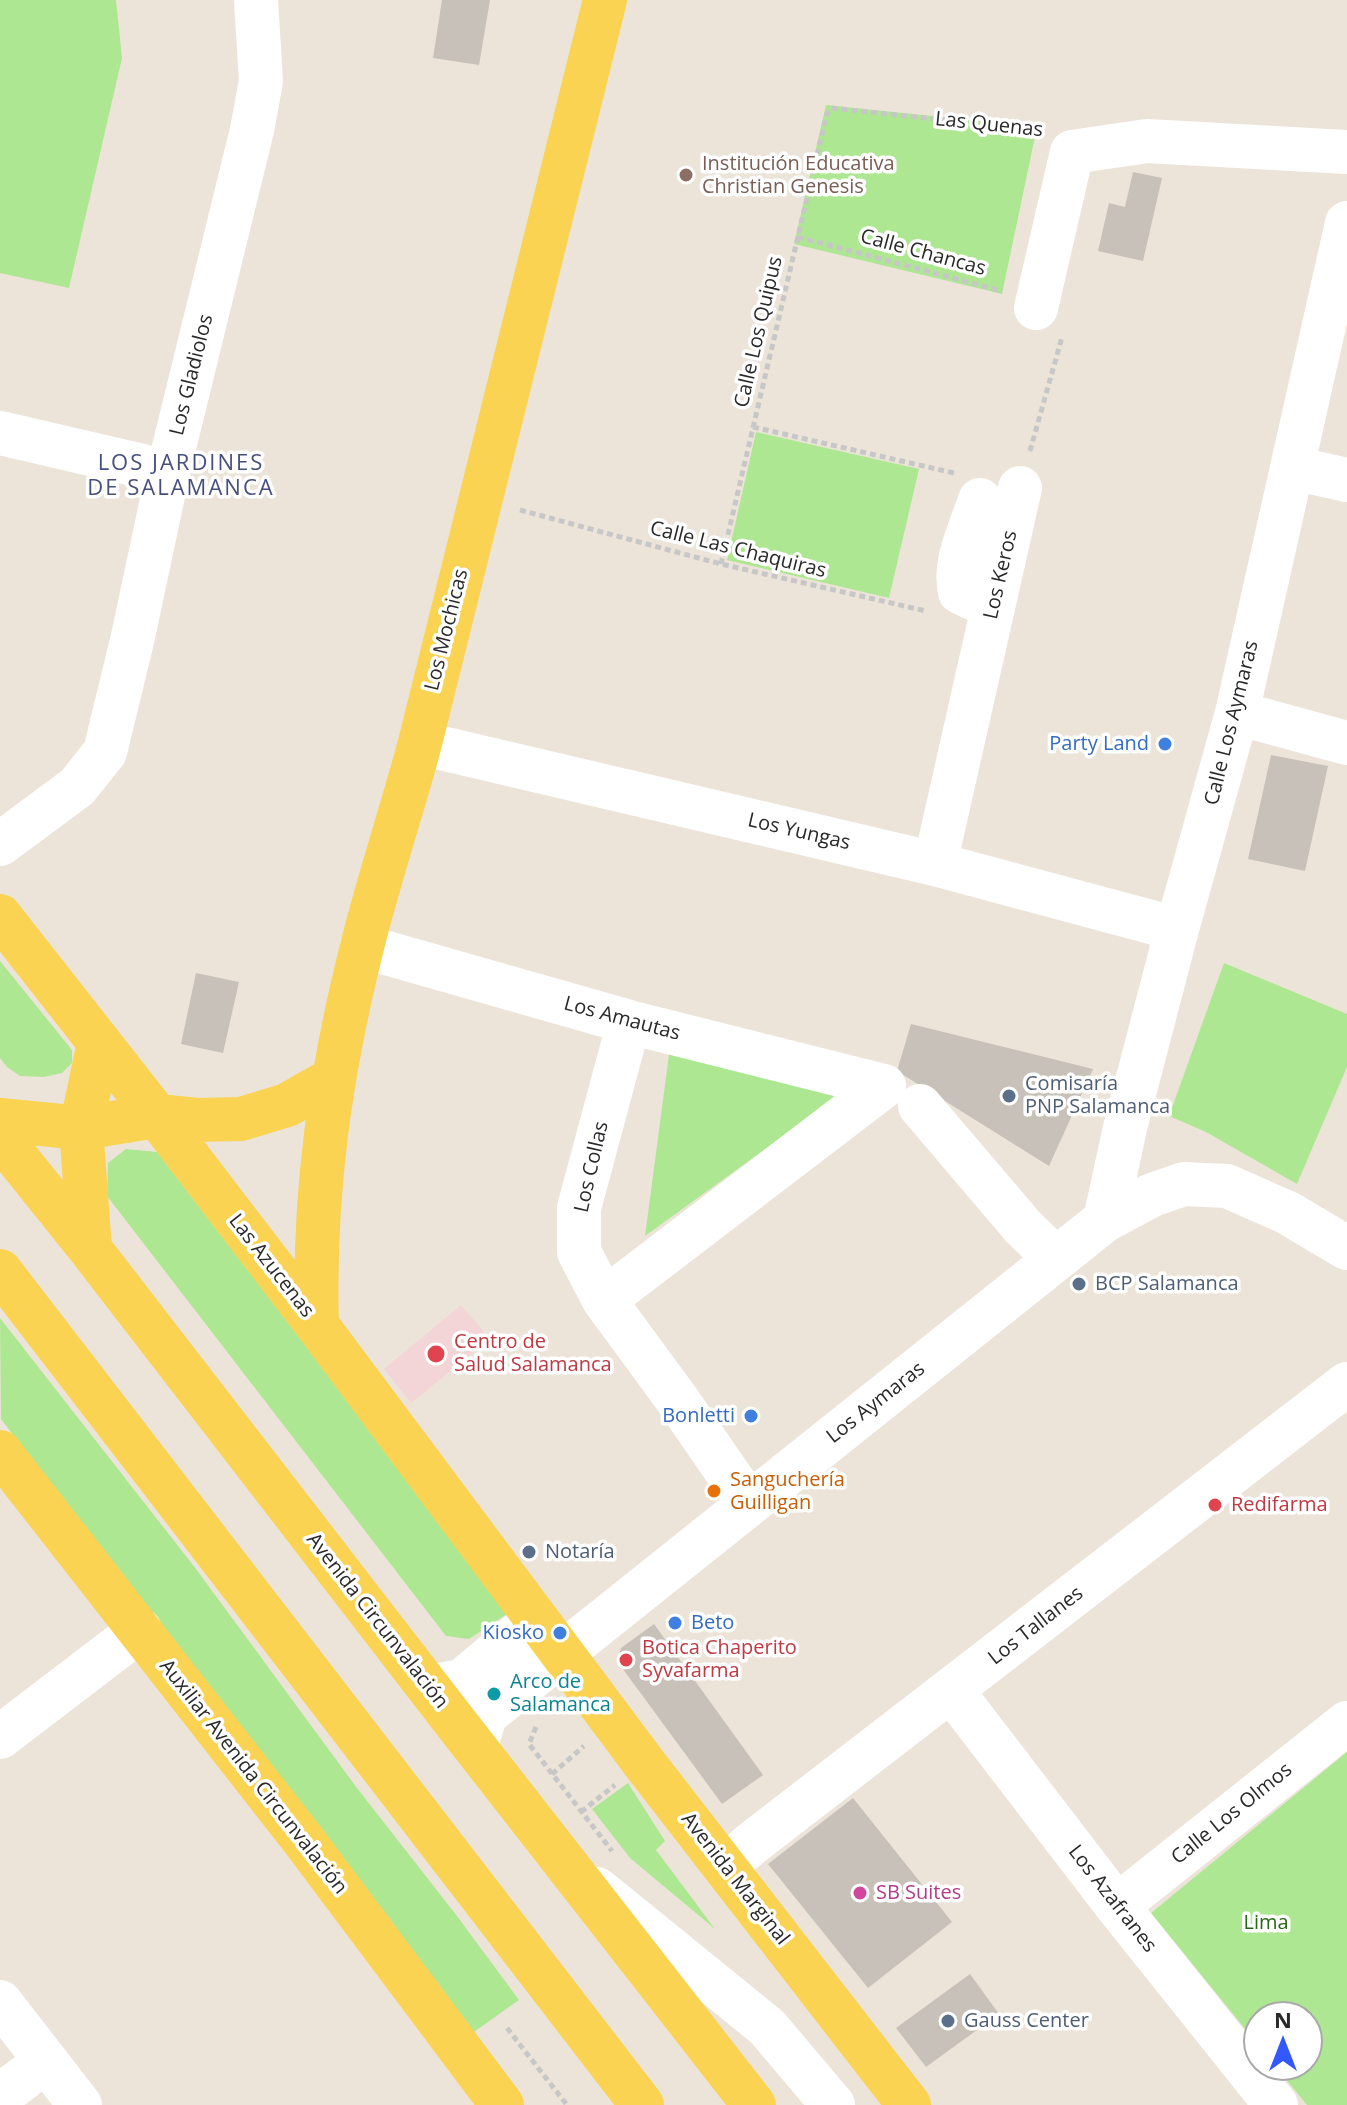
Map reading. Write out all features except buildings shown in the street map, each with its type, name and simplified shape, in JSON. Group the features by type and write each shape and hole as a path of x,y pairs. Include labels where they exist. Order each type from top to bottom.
{"main road":[{"name":"Los Mochicas","path":"317,1325 316,1230 333,1079 362,946 420,743 605,0"},
{"name":"Las Azucenas","path":"0,916 317,1325 548,1636"},
{"path":"90,1249 81,1128 99,1043"},
{"path":"0,1120 81,1128 157,1116 198,1120 241,1119 287,1105 333,1079"},
{"name":"Avenida Circunvalación","path":"0,1137 754,2105"},
{"path":"0,1271 642,2105"},
{"name":"Auxiliar Avenida Circunvalación","path":"0,1452 304,1841 502,2105"},
{"name":"Avenida Marginal","path":"548,1636 909,2105"}],"street":[{"name":"Los Gladiolos","path":"0,844 77,787 105,752 168,472 252,130 261,81 256,0"},
{"path":"1036,308 1072,152 1147,141 1347,152"},
{"name":"Calle Los Aymaras","path":"1105,1220 1125,1128 1237,713 1347,223"},
{"path":"0,433 168,472"},
{"path":"1293,468 1347,480"},
{"name":"Los Keros","path":"935,864 991,617 1000,494"},
{"path":"1237,713 1347,743"},
{"name":"Los Yungas","path":"420,743 935,864 1177,929"},
{"name":"Los Amautas","path":"362,946 902,1096"},
{"name":"Los Collas","path":"629,1022 579,1208 579,1252 604,1300 749,1504"},
{"path":"604,1300 902,1096 1056,1259"},
{"name":"Los Aymaras","path":"429,1687 462,1681 548,1636 749,1504 1105,1220 1152,1195 1184,1184 1227,1186 1288,1213 1347,1248"},
{"name":"Los Tallanes","path":"725,1867 1347,1384"},
{"path":"0,1737 140,1630"},
{"name":"Los Aymaras","path":"476,1747 485,1715 548,1636"},
{"name":"Los Azafranes","path":"952,1691 1117,1906 1276,2105"},
{"name":"Calle Los Olmos","path":"1117,1906 1347,1723"},
{"path":"566,1863 767,2027 833,2105"},
{"path":"0,2002 80,2105"},
{"path":"0,2096 46,2061"}],"path":[{"name":"Las Quenas","path":"831,108 1049,131"},
{"name":"Calle Los Quipus","path":"721,564 827,113 831,108"},
{"name":"Calle Chancas","path":"798,237 1000,290 1036,308"},
{"path":"753,427 1000,494 1067,319 1036,308"},
{"name":"Calle Las Chaquiras","path":"480,500 721,564 991,617"},
{"path":"507,2028 567,2105"}],"shaded area":[{"name":"Centro de Salud Salamanca","path":"461,1305 490,1339 411,1403 384,1369"}],"green space":[{"path":"0,0 116,0 122,58 69,288 0,273"},
{"path":"826,105 1037,127 1002,294 794,244"},
{"path":"756,432 919,469 889,598 727,560"},
{"path":"0,961 72,1050 72,1063 62,1073 44,1077 20,1076 0,1058"},
{"path":"1224,963 1347,1014 1347,1067 1297,1184 1206,1132 1169,1116"},
{"path":"670,1047 851,1087 645,1236"},
{"path":"126,1149 157,1152 510,1612 469,1639 446,1636 107,1196 108,1163"},
{"path":"0,1318 196,1569 357,1788 519,2000 471,2034 1,1419"},
{"name":"Lima","path":"1347,1752 1347,2105 1307,2105 1287,2081 1323,2081 1323,2001 1243,2001 1243,2026 1151,1913"},
{"path":"628,1783 665,1841 656,1850 715,1929 630,1858 592,1809"}],"place":[{"name":"Institución Educativa Christian Genesis","path":"686,175"},
{"name":"Party Land","path":"1165,744"},
{"name":"Comisaría PNP Salamanca","path":"1009,1096"},
{"name":"BCP Salamanca","path":"1079,1284"},
{"name":"Centro de Salud Salamanca","path":"436,1354"},
{"name":"Bonletti","path":"751,1416"},
{"name":"Sanguchería Guilligan","path":"714,1491"},
{"name":"Redifarma","path":"1215,1505"},
{"name":"Notaría","path":"529,1552"},
{"name":"Beto","path":"675,1623"},
{"name":"Kiosko","path":"560,1633"},
{"name":"Botica Chaperito Syvafarma","path":"626,1660"},
{"name":"Arco de Salamanca","path":"494,1694"},
{"name":"SB Suites","path":"860,1893"},
{"name":"Gauss Center","path":"948,2021"}],"district":[{"name":"LOS JARDINES DE SALAMANCA","path":"181,476"}]}
